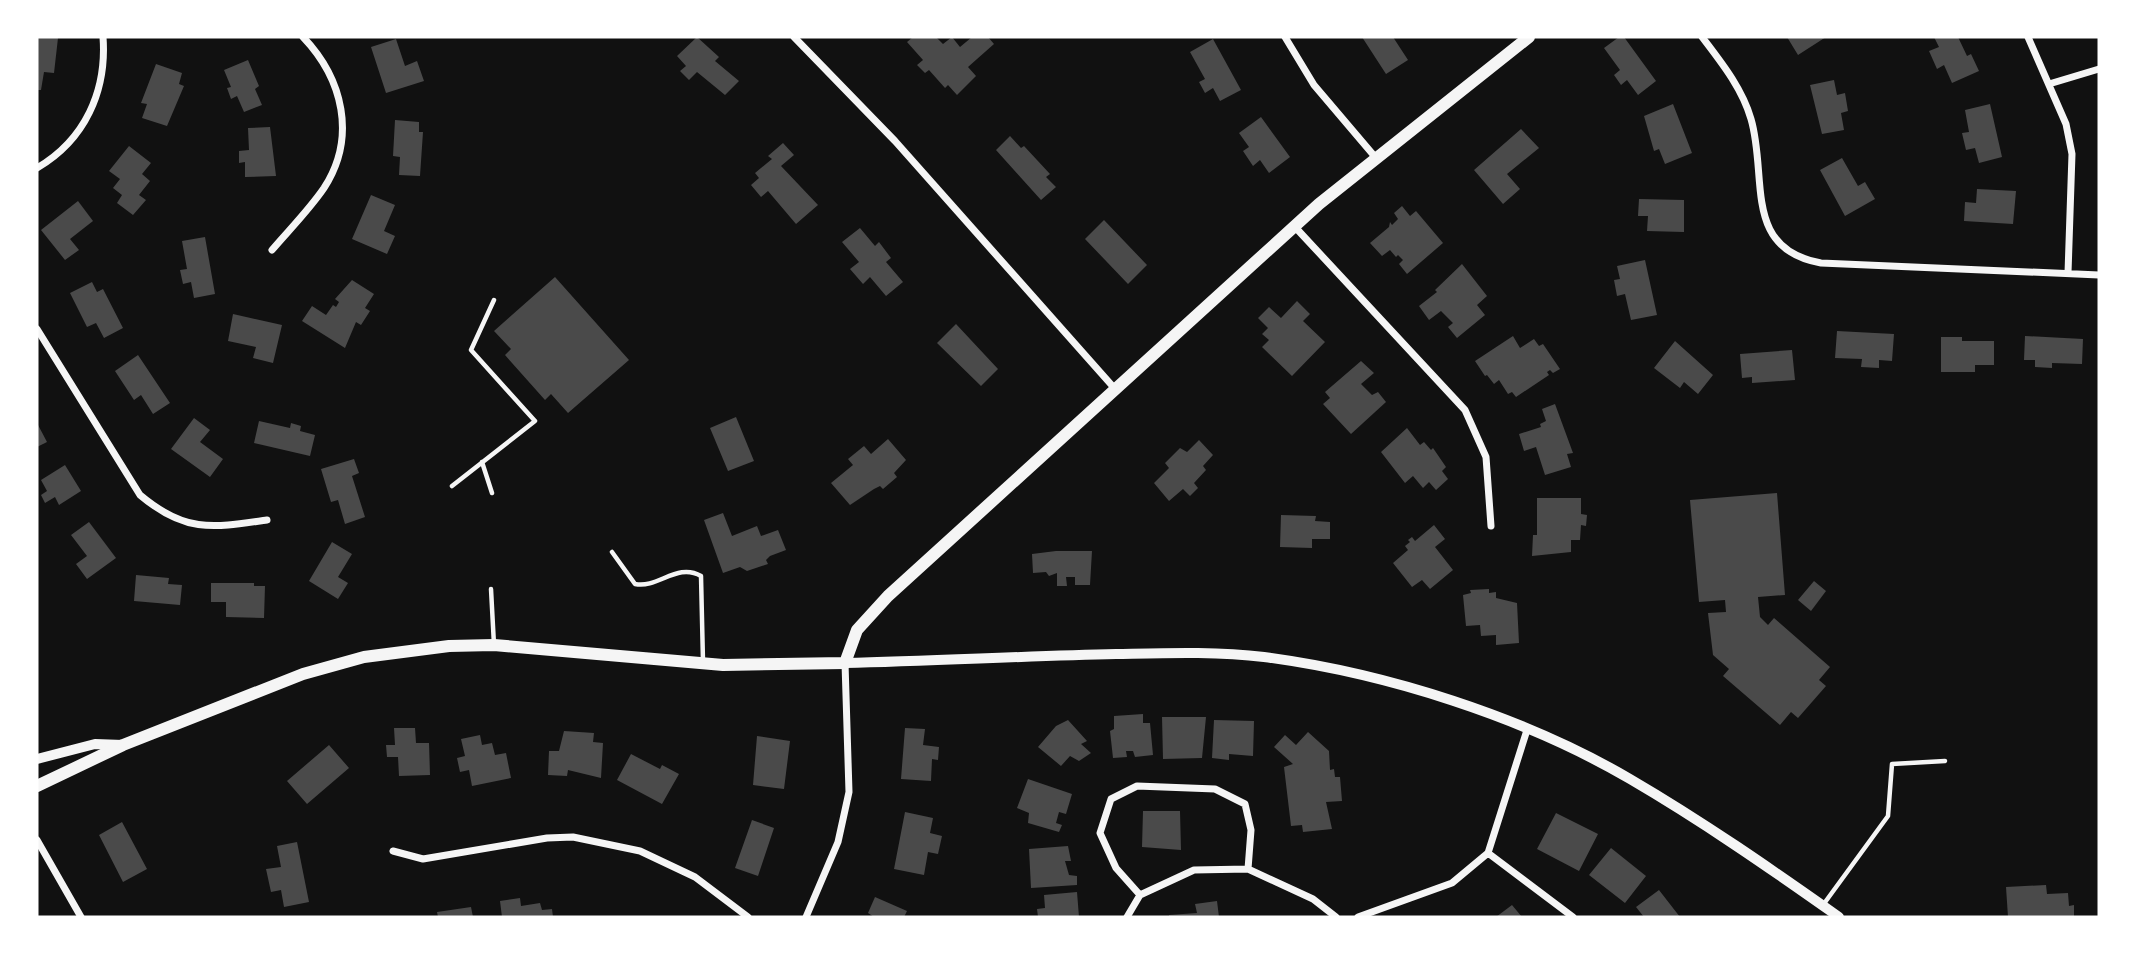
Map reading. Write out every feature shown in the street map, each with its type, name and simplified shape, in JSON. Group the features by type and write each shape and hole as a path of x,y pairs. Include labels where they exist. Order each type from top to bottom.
{"main road":[{"path":"37,786 123,745 303,674 364,657 449,646 494,645 703,663 845,663 857,630 888,596 1295,227 1529,37"}],"street":[{"path":"37,168 67,146 82,128 95,104 105,58 103,37"},
{"path":"272,250 323,190 340,152 343,128 341,102 332,75 320,55 303,37"},
{"path":"794,37 895,141 1116,391"},
{"path":"1286,37 1314,85 1377,158"},
{"path":"1702,37 1741,93 1756,139 1763,219 1774,240 1788,252 1804,260 1821,263 2099,275"},
{"path":"2028,37 2066,124 2072,154 2068,273"},
{"path":"2049,84 2099,69"},
{"path":"1295,227 1465,410 1486,457 1491,526"},
{"path":"37,329 140,495 163,514 191,526 218,527 267,520"},
{"path":"806,917 838,842 849,792 845,663 1167,653 1264,657 1361,677 1428,695 1527,730 1630,779 1726,839 1839,917"},
{"path":"1358,917 1452,883 1488,853 1527,730"},
{"path":"37,759 95,744 123,745"},
{"path":"1140,895 1116,868 1100,833 1111,799 1137,786 1215,789 1245,804 1251,830 1248,869"},
{"path":"393,851 423,859 547,838 573,837 640,851 695,877 748,917"},
{"path":"37,840 81,917"},
{"path":"1488,853 1573,917"},
{"path":"1127,917 1140,895 1194,870 1248,869 1313,900 1336,917"}],"lane":[{"path":"452,486 535,421 471,350 494,300"},
{"path":"482,462 492,493"},
{"path":"612,552 635,583 647,584 680,572 701,576 703,663"},
{"path":"491,590 494,645"},
{"path":"1823,906 1888,816 1892,764 1945,761"}],"building":[{"path":"37,37 58,38 54,73 44,72 41,90 37,90"},
{"path":"697,37 719,57 715,61 739,81 725,95 697,72 689,80 680,71 686,66 677,56"},
{"path":"913,37 936,37 943,44 952,37 960,47 972,37 988,37 994,44 968,67 976,76 957,95 948,85 945,88 929,70 925,73 917,65 923,60 907,42"},
{"path":"1362,37 1393,37 1408,60 1386,74"},
{"path":"1619,37 1624,37 1656,81 1638,95 1627,80 1621,85 1614,75 1620,70 1604,48"},
{"path":"1787,37 1826,37 1798,55"},
{"path":"1934,37 1958,37 1967,56 1971,54 1979,71 1952,83 1944,65 1937,69 1929,51 1939,47"},
{"path":"396,39 405,66 417,61 424,81 386,93 371,47"},
{"path":"1213,39 1241,90 1220,101 1213,88 1205,93 1199,82 1205,79 1190,52"},
{"path":"248,60 259,86 255,89 262,105 244,112 237,96 231,99 227,88 231,87 224,70"},
{"path":"156,64 182,73 179,84 184,86 167,126 142,118 147,104 141,103"},
{"path":"1834,80 1837,95 1845,93 1848,111 1841,113 1844,130 1822,134 1810,85"},
{"path":"1673,104 1692,153 1665,164 1659,149 1654,151 1644,116"},
{"path":"1990,104 2002,157 1979,163 1975,148 1966,150 1962,133 1969,132 1965,110"},
{"path":"1261,117 1290,157 1269,173 1260,160 1253,166 1243,151 1249,147 1239,133"},
{"path":"395,120 419,122 419,132 423,132 420,176 399,175 400,157 393,156"},
{"path":"270,127 276,176 245,177 245,162 239,163 239,151 249,150 248,128"},
{"path":"1521,129 1539,148 1507,174 1520,189 1503,204 1474,170"},
{"path":"1010,136 1021,148 1024,146 1050,174 1046,177 1056,187 1041,200 996,150"},
{"path":"783,143 794,155 781,166 818,205 796,224 768,191 761,197 751,185 759,178 755,173 772,159 768,156"},
{"path":"129,146 151,163 142,174 150,181 139,195 146,200 133,215 117,203 122,195 113,188 120,179 109,171"},
{"path":"1842,158 1858,186 1865,182 1875,199 1845,216 1820,170"},
{"path":"1977,189 2016,191 2013,224 1964,221 1965,202 1976,203"},
{"path":"371,195 395,205 384,231 395,236 387,254 352,239"},
{"path":"1639,199 1684,200 1684,232 1647,231 1648,216 1638,216"},
{"path":"78,201 93,221 70,239 79,250 65,260 41,230"},
{"path":"1402,206 1410,216 1416,211 1443,243 1407,274 1399,264 1403,260 1398,255 1396,257 1390,250 1382,256 1370,243 1389,227 1390,222 1392,225 1398,219 1394,213"},
{"path":"1104,220 1147,265 1128,284 1085,239"},
{"path":"860,228 875,246 879,242 891,258 886,262 903,282 886,296 870,277 863,284 850,269 859,262 842,242"},
{"path":"205,237 215,294 194,298 191,282 183,284 180,270 187,269 182,241"},
{"path":"1645,260 1657,315 1631,320 1625,294 1617,296 1614,280 1620,279 1617,266"},
{"path":"1462,264 1487,296 1477,305 1485,315 1457,338 1448,327 1453,323 1441,311 1429,320 1419,306 1437,292 1435,290"},
{"path":"555,277 629,360 568,413 551,394 545,400 505,355 511,349 494,331"},
{"path":"352,280 374,294 365,308 370,311 361,325 356,322 345,348 302,321 312,306 326,315 333,305 336,307 339,302 335,299"},
{"path":"92,282 97,292 103,289 123,328 104,338 96,323 87,327 70,293"},
{"path":"1297,301 1310,314 1303,321 1325,342 1292,376 1262,347 1269,340 1262,334 1268,328 1258,318 1269,307 1281,318"},
{"path":"233,314 282,325 273,363 253,358 256,347 228,341"},
{"path":"956,324 998,369 981,386 937,343"},
{"path":"1837,331 1894,334 1892,361 1879,360 1879,368 1861,367 1862,359 1835,358"},
{"path":"1513,336 1520,348 1534,339 1539,346 1543,344 1560,369 1553,373 1550,370 1547,372 1549,375 1516,397 1512,392 1508,394 1499,380 1494,384 1475,361"},
{"path":"2025,336 2083,339 2082,364 2052,363 2052,368 2035,367 2035,360 2024,360"},
{"path":"1941,337 1962,337 1962,341 1994,341 1994,365 1975,365 1975,372 1941,372"},
{"path":"1675,341 1713,375 1698,394 1684,382 1680,388 1654,368"},
{"path":"1792,350 1795,380 1752,383 1752,377 1742,378 1740,354"},
{"path":"138,355 170,403 153,414 141,395 134,400 115,371"},
{"path":"1361,361 1374,373 1361,384 1372,395 1378,392 1386,402 1351,434 1323,404 1330,398 1325,392"},
{"path":"1555,404 1573,453 1567,454 1571,467 1545,475 1536,447 1524,451 1519,434 1541,427 1540,424 1546,421 1542,409"},
{"path":"736,417 754,461 728,471 710,428"},
{"path":"194,418 210,430 200,442 223,459 210,477 171,449"},
{"path":"259,421 290,428 291,423 301,426 300,431 315,435 310,456 254,443"},
{"path":"37,423 47,442 37,447"},
{"path":"1407,428 1420,445 1424,442 1431,450 1433,448 1446,467 1442,471 1448,479 1436,490 1429,482 1423,488 1413,476 1405,483 1381,452"},
{"path":"888,439 906,460 894,473 897,477 883,489 880,486 850,505 831,483 853,465 848,459 864,446 871,454"},
{"path":"1199,440 1213,455 1203,466 1206,470 1194,483 1198,488 1190,496 1183,489 1169,501 1154,483 1169,468 1165,463 1180,448 1187,452"},
{"path":"354,459 359,473 352,476 365,517 345,524 338,500 331,502 321,469"},
{"path":"65,465 81,491 59,505 55,497 45,503 41,495 47,491 41,480"},
{"path":"1777,493 1785,595 1758,597 1760,617 1768,625 1774,618 1830,667 1819,680 1826,686 1798,718 1791,712 1780,725 1723,676 1729,669 1713,655 1708,613 1726,612 1725,600 1699,602 1690,500"},
{"path":"1537,498 1581,498 1581,514 1587,515 1586,526 1581,525 1580,540 1571,540 1571,552 1532,556 1533,535 1537,535"},
{"path":"723,513 732,536 757,526 761,536 778,530 786,550 770,556 766,560 768,564 747,571 740,567 723,573 704,520"},
{"path":"1281,515 1316,516 1315,521 1330,522 1330,539 1312,539 1312,548 1280,547"},
{"path":"89,522 116,558 87,579 76,564 87,556 71,535"},
{"path":"1434,525 1445,539 1435,547 1453,570 1430,589 1422,580 1412,587 1393,563 1408,550 1405,546 1410,542 1408,540 1412,537 1415,541"},
{"path":"332,542 352,554 338,577 348,583 338,599 309,581"},
{"path":"1092,551 1090,585 1075,585 1075,577 1066,577 1067,586 1057,586 1057,573 1049,576 1046,572 1033,573 1032,554"},
{"path":"136,575 169,578 168,584 182,585 180,605 134,601"},
{"path":"1814,581 1826,591 1811,611 1798,600"},
{"path":"211,583 254,583 254,586 265,586 264,618 226,617 226,602 211,602"},
{"path":"1489,589 1489,593 1496,592 1496,598 1517,603 1519,643 1496,645 1496,635 1481,636 1480,625 1466,626 1463,595 1471,593 1470,590"},
{"path":"1143,714 1143,723 1150,723 1153,755 1135,757 1133,751 1126,751 1127,757 1113,758 1110,731 1114,729 1114,716"},
{"path":"1162,717 1206,717 1202,758 1163,759"},
{"path":"1068,720 1087,741 1081,744 1091,753 1079,761 1070,756 1061,766 1038,747 1056,726"},
{"path":"1214,720 1254,721 1253,756 1229,754 1229,760 1212,758"},
{"path":"394,728 415,728 416,743 429,743 430,775 399,776 398,757 387,757 386,745 395,745"},
{"path":"905,728 925,729 923,745 939,747 938,760 932,759 931,781 901,779"},
{"path":"564,731 594,733 593,742 603,743 601,778 568,770 567,776 548,775 549,751 559,751"},
{"path":"1308,732 1329,751 1330,770 1334,769 1335,777 1340,777 1342,801 1326,802 1332,829 1303,832 1302,825 1291,826 1284,767 1293,764 1274,747 1285,735 1296,745"},
{"path":"480,735 482,745 492,743 495,755 506,753 511,778 472,786 469,770 460,772 457,758 465,756 461,739"},
{"path":"757,736 790,741 784,789 753,785"},
{"path":"329,745 349,768 307,804 287,781"},
{"path":"631,754 660,769 662,765 679,774 662,804 617,780"},
{"path":"1028,779 1072,794 1066,814 1059,812 1056,823 1062,825 1059,832 1028,823 1029,813 1017,808"},
{"path":"1143,811 1180,811 1181,850 1142,847"},
{"path":"905,812 933,818 930,833 942,836 938,854 928,852 924,875 894,869"},
{"path":"1556,813 1598,834 1579,871 1537,849"},
{"path":"752,820 774,828 758,876 735,868"},
{"path":"122,822 147,869 123,882 99,835"},
{"path":"297,842 309,902 284,907 281,890 271,892 266,869 281,867 277,846"},
{"path":"1068,846 1071,861 1065,861 1069,875 1077,876 1077,885 1031,888 1029,849"},
{"path":"1611,848 1646,876 1625,903 1589,875"},
{"path":"2046,885 2047,894 2068,893 2069,906 2074,905 2074,917 2008,917 2006,887"},
{"path":"1659,890 1680,917 1644,917 1636,907"},
{"path":"1077,892 1079,917 1038,917 1037,909 1045,908 1044,895"},
{"path":"875,897 907,911 904,917 874,917 868,913"},
{"path":"520,898 521,906 540,903 542,910 552,909 553,917 502,917 500,901"},
{"path":"1217,901 1219,917 1169,917 1197,913 1195,904"},
{"path":"1512,905 1522,917 1496,917"},
{"path":"471,907 473,917 438,917 437,912"}]}
